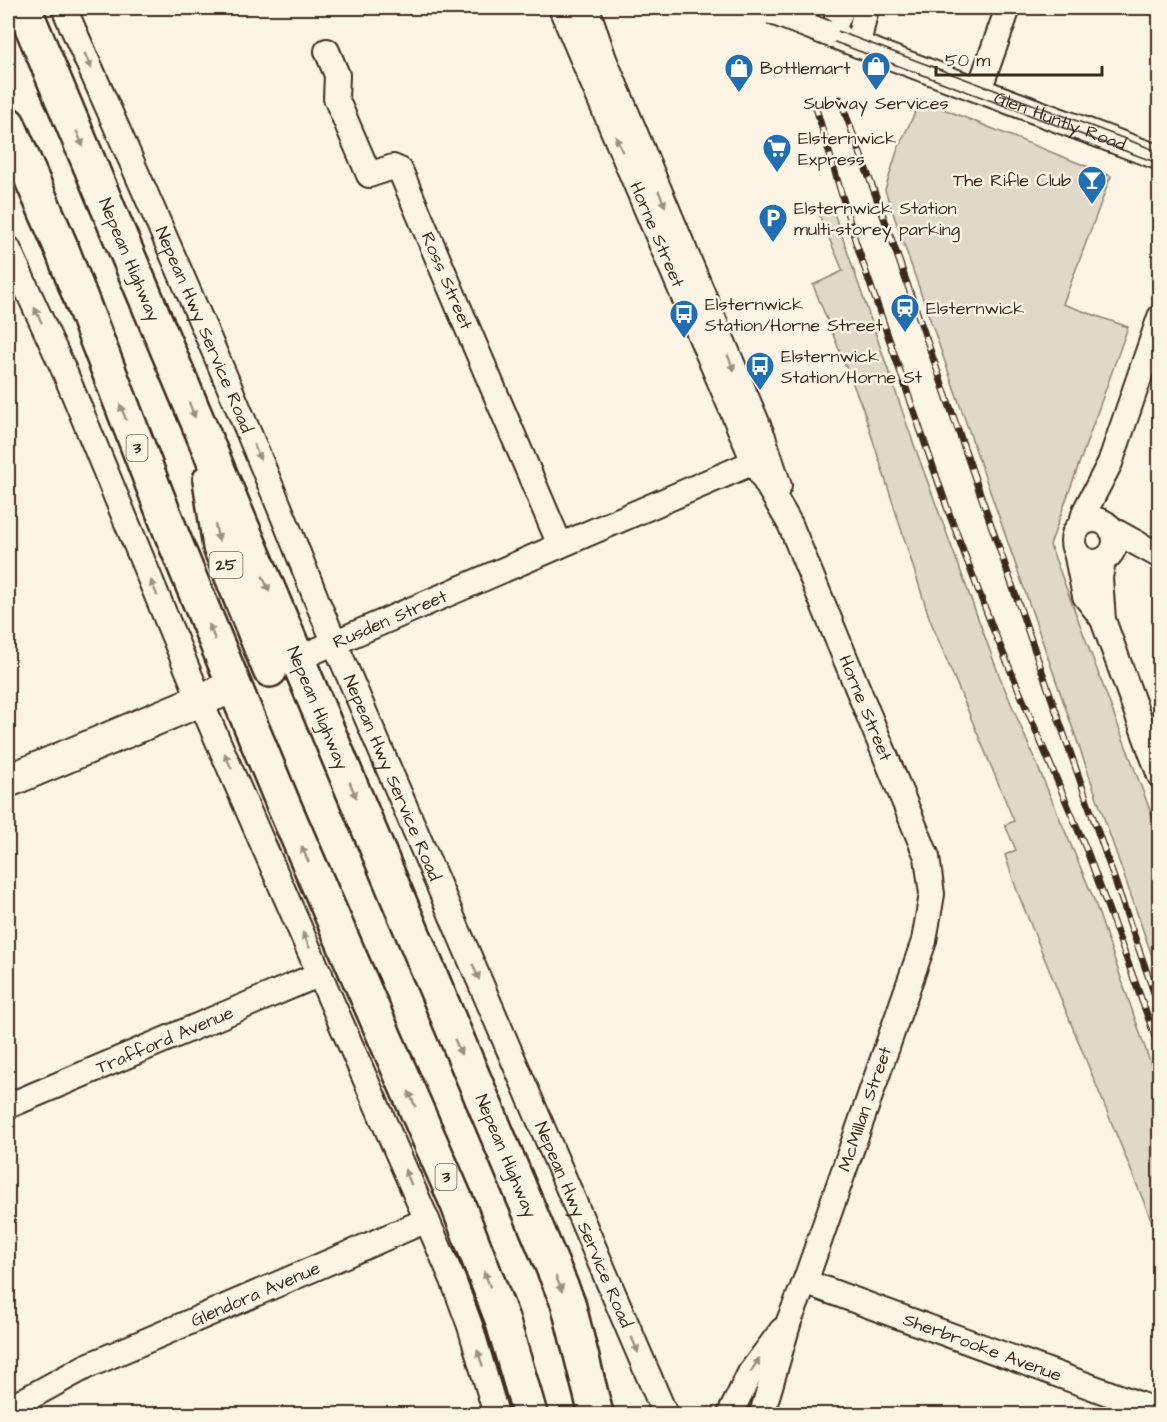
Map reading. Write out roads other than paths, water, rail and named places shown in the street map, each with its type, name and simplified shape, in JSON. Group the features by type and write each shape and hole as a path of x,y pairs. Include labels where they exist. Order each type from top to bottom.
{"highway":[{"name":"Nepean Highway","path":"24,8 127,249 209,454 213,507 220,547 285,664 419,954 568,1304 596,1414"},
{"name":"3","path":"8,124 61,247 135,443 234,686 458,1205 502,1319 530,1414"},
{"name":"Rusden Street","path":"234,686 285,664"}],"main road":[{"name":"Rusden Street","path":"8,781 234,686"}],"street":[{"name":"Nepean Hwy Service Road","path":"64,8 194,304 335,641 665,1414"},
{"name":"Horne Street","path":"561,8 595,63 790,524 927,857 932,894"},
{"name":"Horne Street","path":"586,8 595,63"},
{"name":"Glen Huntly Road","path":"759,8 1160,158"},
{"path":"829,34 842,8"},
{"path":"858,45 866,8"},
{"path":"979,90 1008,8"},
{"name":"Ross Street","path":"327,51 337,75 336,98 369,175 393,167 400,170 560,545"},
{"path":"8,248 63,368 201,700 427,1220 470,1326 496,1414"},
{"path":"1103,620 1085,596 1073,538 1110,463 1160,317"},
{"name":"Rusden Street","path":"285,664 762,459"},
{"path":"1110,463 1110,528 1115,543 1104,559 1100,578 1103,620 1160,776"},
{"path":"1081,525 1095,520 1160,556"},
{"path":"1076,552 1088,561 1104,559 1160,562"},
{"name":"McMillan Street","path":"762,1414 789,1321 805,1282 924,941 932,894"},
{"name":"Trafford Avenue","path":"8,1106 320,974"},
{"name":"Glendora Avenue","path":"8,1409 85,1367 427,1220"},
{"name":"Sherbrooke Avenue","path":"805,1282 1160,1412"},
{"name":"McMillan Street","path":"730,1414 756,1364 789,1321"},
{"name":"Glendora Avenue","path":"8,1391 85,1367"}],"tram line":[{"path":"744,8 1160,164"},
{"path":"776,8 1160,152"}],"railway":[{"path":"840,99 887,226 1160,1010"},
{"path":"814,101 856,243 949,513 993,629 1087,851 1160,1050"}],"place":[{"name":"Subway Services","path":"876,92"},
{"name":"Bottlemart","path":"739,94"},
{"name":"Elsternwick Express","path":"777,174"},
{"name":"The Rifle Club","path":"1092,206"},
{"name":"Elsternwick Station multi-storey parking","path":"773,244"},
{"name":"Elsternwick","path":"905,334"},
{"name":"Elsternwick Station/Horne Street","path":"684,340"},
{"name":"Elsternwick Station/Horne St","path":"760,392"}]}
